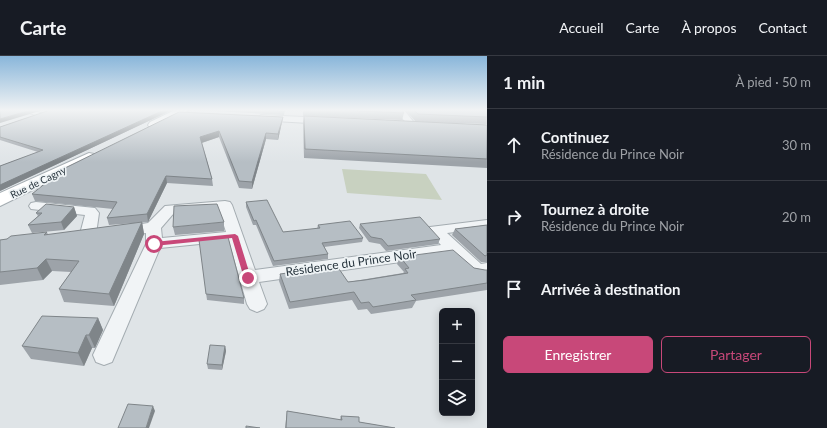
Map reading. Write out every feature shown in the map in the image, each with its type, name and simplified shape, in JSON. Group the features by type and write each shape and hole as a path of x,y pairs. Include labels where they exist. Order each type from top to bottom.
{"main road":[{"path":"139,132 150,127"},
{"name":"Rue de Cagny","path":"0,200 99,151"}],"street":[{"path":"104,354 154,235 170,209 225,205 257,304"},
{"path":"36,206 90,210 92,213 93,234 235,236"},
{"path":"487,224 435,230 478,271 487,269"},
{"name":"Résidence du Prince Noir","path":"248,278 454,249"}],"green space":[{"path":"342,169 426,174 442,200 347,193"}],"building":[{"path":"0,127 126,127 0,185 0,166 43,150 0,137"},
{"path":"148,127 280,127 278,134 266,133 252,182 239,181 219,131 200,137 212,179 166,176 147,214 107,218 117,202 32,194 63,169"},
{"path":"304,127 487,127 487,159 305,149"},
{"path":"267,200 283,232 320,228 318,225 350,221 363,238 322,243 328,254 274,261 256,220 254,221 246,202"},
{"path":"46,204 74,207 61,222 28,225 42,213 36,213"},
{"path":"217,204 224,222 173,227 174,206"},
{"path":"420,217 440,239 388,246 382,239 371,237 360,224"},
{"path":"142,222 109,294 59,289 79,261 46,259 37,268 0,272 0,240 7,239 11,236 47,232 44,235"},
{"path":"487,225 487,255 485,256 455,229"},
{"path":"228,237 244,298 206,294 199,240"},
{"path":"453,250 474,268 487,270 487,283 411,295 416,300 373,307 369,302 361,303 354,292 290,302 280,274 337,266 348,282 365,280 408,273 405,269 409,268 400,257"},
{"path":"42,316 98,318 89,335 86,335 78,353 22,346"},
{"path":"210,345 225,346 222,365 207,364"},
{"path":"128,404 153,406 146,428 118,428"},
{"path":"287,411 342,420 341,416 359,417 359,422 395,428 286,428"},
{"path":"246,426 260,428 246,428"}],"route":[{"path":"154,244 235,236 248,278"}]}
